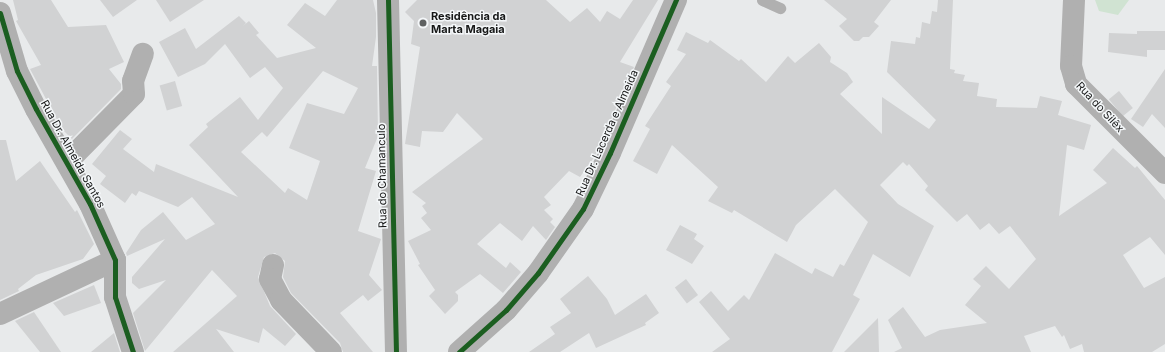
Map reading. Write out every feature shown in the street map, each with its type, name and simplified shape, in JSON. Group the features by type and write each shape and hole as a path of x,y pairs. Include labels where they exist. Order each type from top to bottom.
{"street":[{"name":"Rua do Chamanculo","path":"388,0 396,352"},
{"name":"Rua Dr. Lacerda e Almeida","path":"459,352 506,310 538,273 583,210 610,154 676,0"},
{"name":"Rua do Silêx","path":"1074,0 1071,66 1076,84 1165,173"},
{"name":"Rua Dr. Almeida Santos","path":"0,13 17,71 36,109 90,204 114,260 115,297 133,352"},
{"path":"67,162 134,94 133,81 143,54"},
{"path":"0,314 114,260"},
{"path":"273,265 270,279 281,300 331,352"}],"lane":[{"path":"762,0 780,8"}],"green space":[{"path":"1095,0 1129,0 1118,15 1099,11"}],"building":[{"path":"13,0 51,0 68,27 106,25 124,62 109,69 121,84 121,89 72,139 62,129 30,69 41,65 16,21 18,20"},
{"path":"100,0 137,0 113,17"},
{"path":"156,0 204,0 170,22"},
{"path":"337,0 373,0 376,13 376,37 372,66 377,66 378,136 365,168 376,171 358,231 381,239 369,275 382,290 368,301 363,295 340,313 373,352 343,352 340,343 291,293 283,277 285,261 275,253 264,257 258,277 270,306 296,334 285,346 263,328 259,343 216,329 234,352 173,352 237,296 212,270 145,351 133,313 166,280 139,289 132,283 132,277 165,239 127,256 126,253 141,230 163,212 186,240 215,224 192,197 178,207 139,191 136,196 132,193 125,203 100,184 106,176 92,164 120,130 132,139 123,149 154,172 156,164 238,197 189,145 208,127 206,124 240,97 258,120 283,88 265,67 250,78 225,44 205,64 178,77 159,42 185,28 196,49 239,16 246,23 243,26 249,21 259,33 256,35 277,58 316,48 287,25 305,3 325,16","holes":["323,71 358,88 344,114 307,103 289,148 320,161 307,200 288,188 285,193 241,152 262,132 267,137"]},
{"path":"417,0 546,0 570,22 587,8 600,22 607,11 620,19 633,0 658,0 620,62 634,67 595,156 580,177 569,171 544,197 551,205 544,210 553,219 550,222 555,227 546,240 533,226 522,241 500,223 477,244 506,268 510,262 521,272 503,293 480,274 455,292 458,295 458,301 445,314 429,296 435,290 418,265 420,264 408,241 431,230 421,218 427,213 422,206 426,203 412,192 483,139 457,113 443,132 422,131 420,147 405,144 420,47 411,44 414,21 405,12"},
{"path":"824,0 891,0 874,22 879,26 869,37 863,37 859,41 854,41 839,26 847,19"},
{"path":"938,0 953,0 950,69 955,70 954,73 965,75 963,81 979,83 977,96 997,99 996,107 1037,108 1040,96 1062,101 1058,115 1091,125 1084,150 1067,145 1059,216 1107,183 1093,170 1113,148 1135,168 1137,166 1165,200 1165,255 1150,237 1123,255 1144,288 1165,277 1165,344 1152,352 1084,352 1082,344 1070,349 1064,335 1062,337 1055,326 1024,336 1031,352 894,352 902,348 888,320 903,307 925,337 940,330 987,323 965,305 981,286 973,279 986,266 1009,289 1036,259 1010,226 999,234 989,223 980,230 967,214 957,222 925,190 928,186 909,164 907,166 903,162 880,185 898,204 934,226 910,277 873,254 853,295 860,299 832,352 712,352 730,339 699,302 711,291 728,311 744,295 749,300 775,253 812,274 815,268 833,277 840,264 844,266 868,222 835,189 796,225 787,242 734,210 732,213 708,201 718,187 672,145 657,174 633,161 650,129 645,126 671,86 666,82 686,54 677,50 686,32 708,43 710,40 739,61 741,59 766,82 788,56 795,63 819,43 831,57 830,62 847,73 853,82 840,94 882,134 882,97 929,129 936,120 887,72 891,41 915,44 916,37 920,38 922,22 930,24 932,11 937,12"},
{"path":"1137,31 1165,31 1165,50 1147,50 1147,57 1108,52 1109,33 1137,34"},
{"path":"1165,69 1165,128 1152,114 1143,127 1131,119"},
{"path":"175,81 182,106 167,110 160,85"},
{"path":"1119,91 1133,108 1123,116 1109,99"},
{"path":"0,140 6,140 16,181 40,161 75,212 77,210 94,244 83,259 36,275 18,289 19,291 0,300"},
{"path":"680,225 697,234 694,239 704,246 692,264 666,250"},
{"path":"588,276 607,299 615,315 646,294 659,313 645,323 646,325 596,348 589,333 560,352 529,352 555,334 550,327 571,313 560,299"},
{"path":"686,279 698,295 687,303 675,287"},
{"path":"94,285 101,303 64,316 53,303"},
{"path":"34,312 61,352 40,352 15,321"},
{"path":"878,318 879,352 844,352"},
{"path":"114,333 120,352 91,352"}],"cycle path":[{"path":"388,0 396,352"},
{"path":"459,352 506,310 538,273 583,209 610,153 676,0"},
{"path":"0,13 17,71 36,109 90,204 115,260 115,297 133,352"}],"place":[{"name":"Residência da Marta Magaia","path":"423,23"}]}
